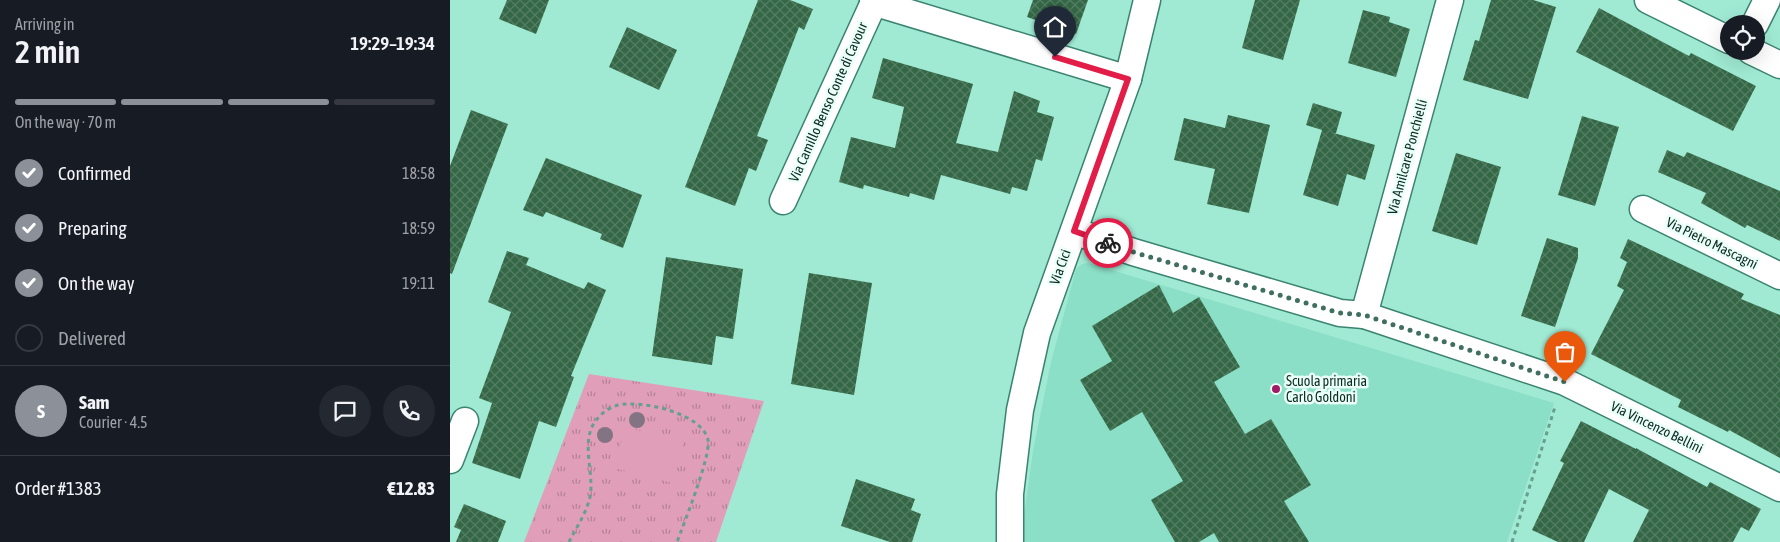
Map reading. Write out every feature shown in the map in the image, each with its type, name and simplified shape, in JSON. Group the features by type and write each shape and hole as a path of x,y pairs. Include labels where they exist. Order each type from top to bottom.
{"street":[{"name":"Via Cici","path":"1010,542 1010,494 1020,410 1037,333 1128,79 1146,0"},
{"name":"Via Amilcare Ponchielli","path":"1364,315 1450,0"},
{"path":"1648,0 1720,36"},
{"path":"1760,15 1767,0"},
{"name":"Via Camillo Benso Conte di Cavour","path":"783,201 874,1 1128,79"},
{"path":"1765,58 1780,65"},
{"name":"Via Pietro Mascagni","path":"1643,209 1780,276"},
{"name":"Via Vincenzo Bellini","path":"1074,231 1133,252 1340,313 1364,315 1565,382 1780,488"},
{"path":"450,460 465,421"}],"path":[{"path":"1512,542 1556,404 1565,382"},
{"path":"568,542 586,510 590,496 588,440 592,427 598,417 608,409 628,404 646,405 688,418 702,429 706,435 708,442 706,460 677,542"}],"shaded area":[{"name":"Scuola primaria Carlo Goldoni","path":"1088,263 1554,403 1507,542 1023,542 1023,523 1033,451 1051,362 1076,269 1082,264"}],"green space":[{"path":"589,374 764,401 716,542 524,542"},
{"path":"625,427 684,442 673,483 614,468"}],"building":[{"path":"507,0 549,0 536,34 499,19"},
{"path":"758,0 790,0 813,9 804,30 799,27 757,136 768,140 756,171 749,168 735,206 685,187"},
{"path":"1033,0 1088,0 1076,34 1027,17"},
{"path":"1255,0 1300,0 1283,60 1242,48"},
{"path":"1491,0 1533,0 1556,7 1528,99 1463,80 1475,40 1479,41"},
{"path":"1599,8 1689,56 1691,53 1756,86 1733,131 1576,52"},
{"path":"1363,10 1390,17 1389,22 1410,29 1396,77 1348,63"},
{"path":"627,27 677,50 659,90 609,67"},
{"path":"883,58 973,84 956,143 998,152 1014,91 1040,101 1037,112 1054,117 1042,161 1036,159 1027,191 1012,187 1010,194 941,175 934,200 910,193 909,197 864,185 863,189 839,182 851,137 895,148 904,107 872,98"},
{"path":"1313,103 1342,112 1336,133 1334,133 1375,145 1365,180 1347,174 1338,206 1303,195 1322,130 1306,125"},
{"path":"471,110 508,124 452,274 450,273 450,166"},
{"path":"1228,115 1270,125 1249,213 1207,204 1215,169 1174,160 1184,118 1225,128"},
{"path":"1582,116 1619,127 1595,206 1558,195"},
{"path":"1667,150 1684,157 1687,152 1780,191 1780,241 1747,225 1745,228 1701,203 1706,193 1658,172"},
{"path":"1456,153 1501,167 1477,245 1432,231"},
{"path":"546,158 642,195 623,248 600,239 602,234 546,212 543,217 523,210"},
{"path":"1547,238 1578,248 1578,258 1555,327 1521,316"},
{"path":"1628,239 1744,294 1741,299 1780,315 1780,458 1729,430 1728,432 1678,407 1681,400 1591,354 1624,290 1617,286 1627,262 1620,258"},
{"path":"507,251 529,258 526,265 584,289 588,282 606,290 571,376 574,377 556,427 539,421 520,479 472,463 492,403 479,398 511,312 488,302"},
{"path":"666,257 743,269 733,339 716,336 712,365 652,356"},
{"path":"809,273 872,283 854,395 791,384"},
{"path":"1159,285 1173,313 1199,297 1240,367 1214,382 1245,434 1271,419 1311,485 1284,501 1309,542 1219,542 1214,533 1199,542 1175,542 1151,500 1183,481 1142,412 1110,431 1080,380 1112,361 1092,326"},
{"path":"1581,421 1636,448 1707,487 1710,482 1761,509 1749,531 1741,527 1733,542 1633,542 1649,510 1609,489 1584,542 1558,542 1532,530 1564,463 1560,461"},
{"path":"856,479 915,499 911,510 921,514 912,542 890,542 841,526"},
{"path":"464,504 506,521 498,542 456,542 461,530 454,527"}],"way so far":[{"path":"1108,243 1340,313 1364,315 1565,382"}],"place":[{"name":"Scuola primaria Carlo Goldoni","path":"1276,389"}],"route":[{"path":"1055,57 1128,79 1074,231 1108,243"}]}
